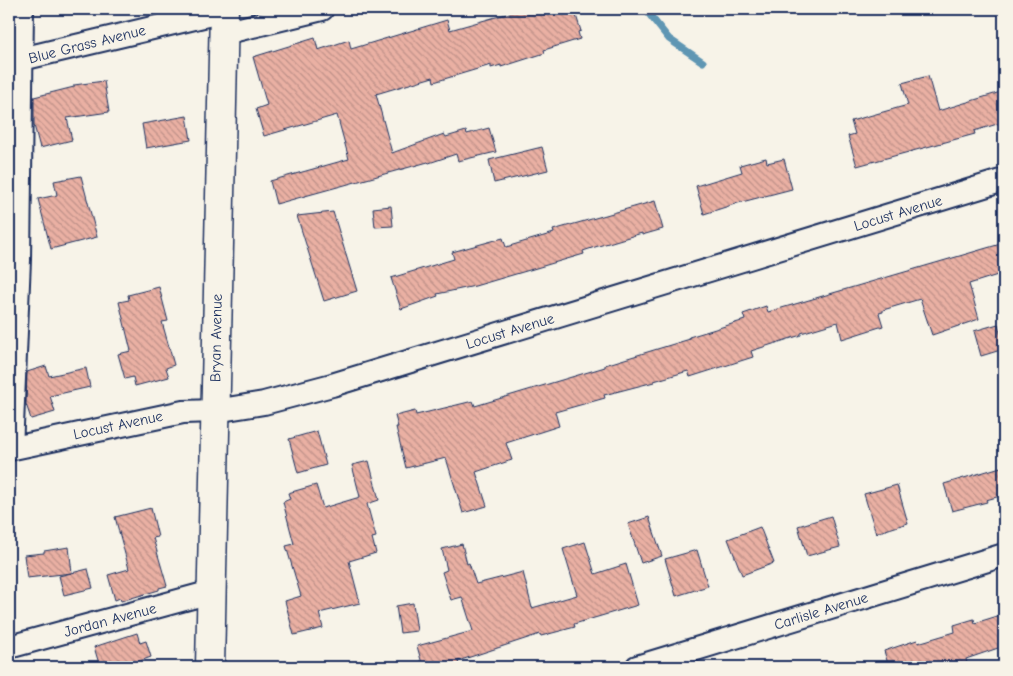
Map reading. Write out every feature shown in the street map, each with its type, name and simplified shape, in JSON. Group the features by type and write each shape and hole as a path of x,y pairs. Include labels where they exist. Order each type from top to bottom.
{"street":[{"path":"10,449 14,261 15,61 22,9"},
{"name":"Blue Grass Avenue","path":"15,61 224,18 322,9"},
{"name":"Bryan Avenue","path":"210,667 224,18"},
{"name":"Locust Avenue","path":"10,449 183,412 215,411 264,403 332,385 1004,180"},
{"name":"Carlisle Avenue","path":"637,667 1004,555"},
{"name":"Jordan Avenue","path":"9,647 211,592"}],"building":[{"path":"527,9 528,14 543,9 574,9 581,31 578,32 580,39 544,50 545,53 501,67 501,65 491,68 491,65 434,82 433,77 376,94 392,153 444,134 446,137 466,131 467,134 489,128 496,152 458,161 456,154 276,204 270,181 349,159 337,115 264,136 256,109 267,105 253,57 315,38 318,50 349,40 351,49 447,20 450,30"},
{"path":"928,76 938,111 1004,91 1004,122 974,131 975,134 857,166 848,136 855,134 851,121 908,105 902,83"},
{"path":"104,81 109,112 67,118 72,140 40,148 34,125 34,97 74,87 74,85"},
{"path":"187,116 191,140 146,148 142,124"},
{"path":"542,147 548,170 494,183 489,160"},
{"path":"766,158 767,163 784,159 792,189 704,214 696,186 742,172 740,165"},
{"path":"81,176 97,237 51,249 38,199 57,195 54,181"},
{"path":"655,201 663,229 642,235 642,233 595,247 583,251 584,254 475,286 437,294 438,296 401,309 391,278 454,259 452,252 503,238 506,247 554,233 553,230"},
{"path":"391,206 393,226 375,227 373,208"},
{"path":"333,212 357,291 324,301 297,216"},
{"path":"1004,243 1004,273 969,284 979,319 932,335 920,299 883,310 883,312 879,313 883,326 842,339 838,322 751,351 753,357 690,377 688,371 604,395 605,398 555,412 559,426 506,443 512,460 476,472 487,506 463,513 446,458 406,468 395,416 415,411 416,415 473,401 475,406 690,339 689,337 745,320 743,314 766,306 768,312"},
{"path":"159,287 168,321 162,322 174,365 166,368 169,377 135,386 133,377 125,379 118,354 131,351 119,302 129,300 128,295"},
{"path":"998,324 1004,349 981,356 974,331"},
{"path":"46,366 49,376 86,368 90,387 50,396 55,412 31,419 26,404 27,372"},
{"path":"317,431 326,465 298,473 289,439"},
{"path":"369,461 379,500 367,504 376,537 372,538 376,553 349,561 360,603 319,613 323,628 294,635 285,601 301,596 286,546 294,544 283,502 290,499 288,493 316,485 323,508 360,497 352,465"},
{"path":"1004,466 1004,495 986,500 987,502 952,511 944,484"},
{"path":"897,485 908,523 876,533 864,494"},
{"path":"151,508 158,537 153,538 167,586 121,601 120,598 115,600 108,575 129,569 115,517"},
{"path":"831,516 840,547 807,556 798,526"},
{"path":"649,517 662,556 641,563 628,524"},
{"path":"760,527 774,563 742,575 728,539"},
{"path":"585,542 595,574 626,564 638,605 574,624 575,627 541,636 540,634 458,661 459,665 423,667 417,646 473,631 462,597 451,600 442,572 447,570 442,549 462,544 467,564 469,563 476,584 523,572 532,608 577,595 563,549"},
{"path":"69,547 72,573 27,578 24,555 44,553 44,551"},
{"path":"697,550 708,586 676,596 665,559"},
{"path":"88,569 93,588 64,595 59,576"},
{"path":"413,603 417,631 400,633 396,606"},
{"path":"1004,614 1004,646 966,659 968,667 889,667 884,651 917,640 918,643 955,632 954,625 974,619 975,623"},
{"path":"137,633 140,643 146,641 151,657 124,667 100,667 94,647"}],"waterway":[{"path":"645,9 669,39 703,62"}]}
